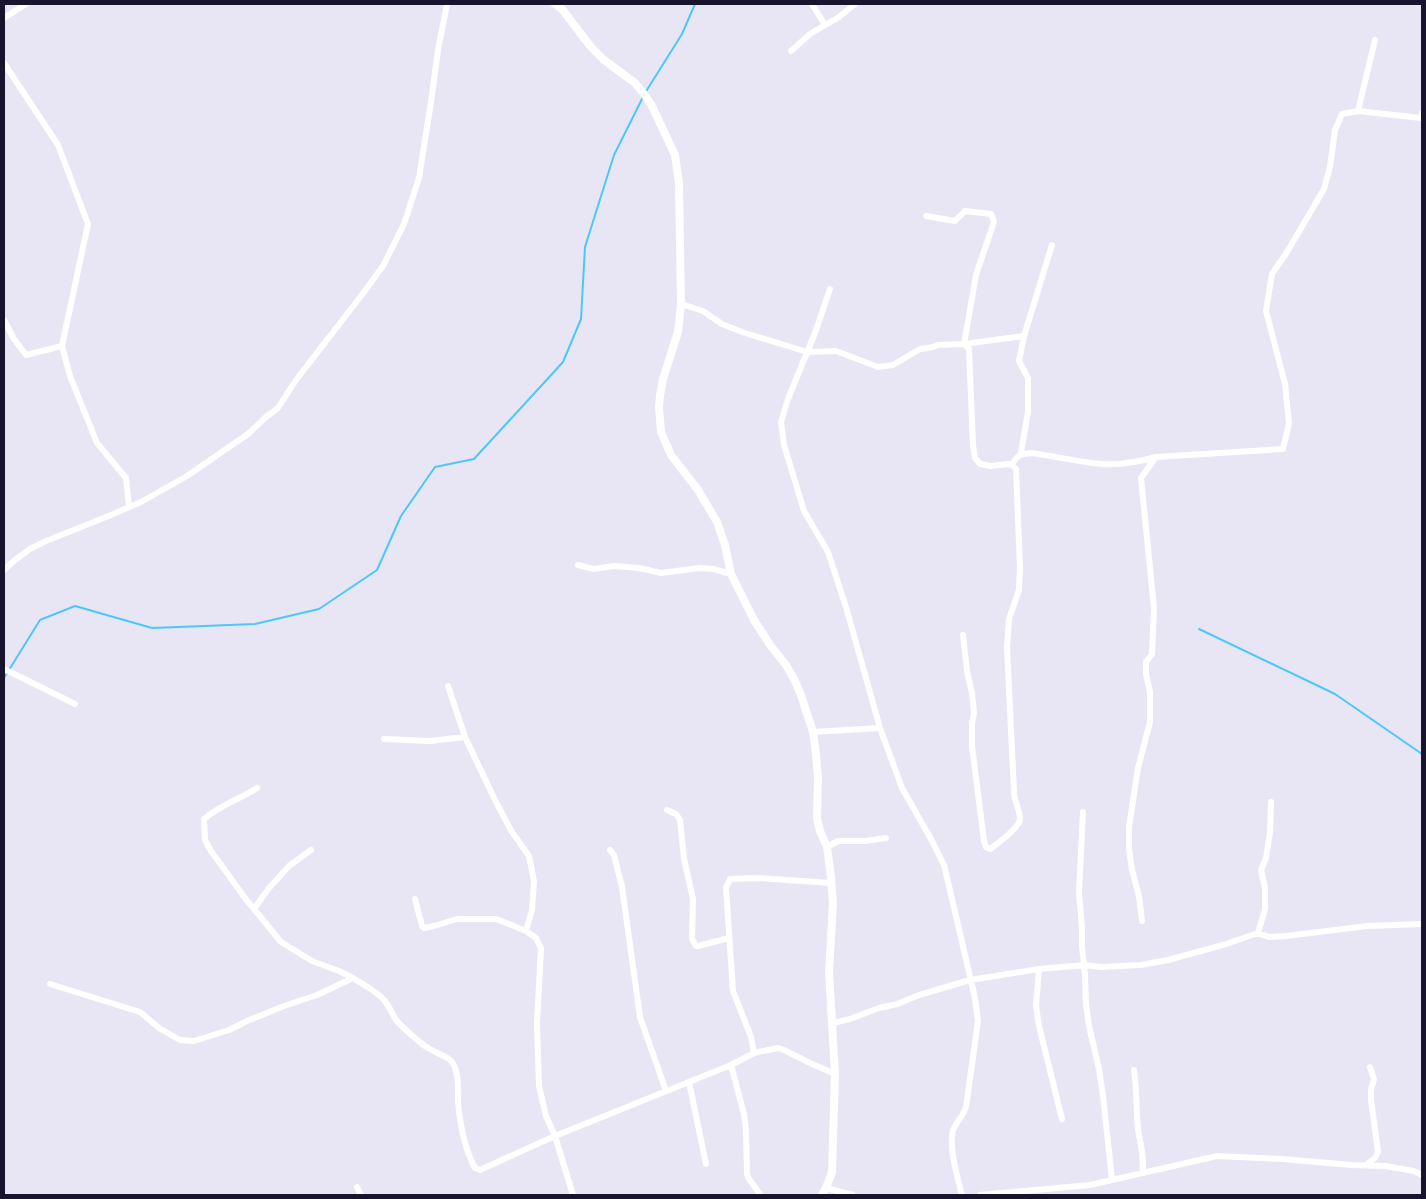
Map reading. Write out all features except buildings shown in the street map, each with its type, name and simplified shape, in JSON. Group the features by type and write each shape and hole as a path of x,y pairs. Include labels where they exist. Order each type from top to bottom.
{"street":[{"path":"4,18 26,4"},
{"path":"4,570 30,549 46,540 111,516 187,476 248,434 278,408 296,380 383,266 404,224 418,178 447,4"},
{"path":"555,4 562,9 596,52 635,83 644,94 673,149 676,159 679,183 681,304 678,332 663,379 660,396 659,407 662,432 671,455 698,490 717,522 725,545 731,574 754,620 795,681 813,732 818,777 817,818 827,847 833,903 829,972 835,1074 832,1172 824,1192 853,1195"},
{"path":"812,4 825,25"},
{"path":"790,51 810,34 839,17 855,4"},
{"path":"1358,111 1376,40"},
{"path":"4,63 58,145 88,224 62,346 70,376 97,443 126,478 130,507"},
{"path":"1012,465 1016,457 1031,452 1102,464 1140,461 1156,457 1283,449 1289,423 1285,384 1266,311 1272,274 1288,252 1324,189 1330,166 1335,130 1342,114 1358,111 1421,118 1422,114"},
{"path":"926,216 955,221 965,211 991,214 994,222 976,275 964,344"},
{"path":"1021,454 1028,412 1028,378 1019,360 1024,336 1052,245"},
{"path":"830,289 781,422 784,445 804,511 828,552 846,607 880,728 902,788 944,865 949,886 975,998 978,1021 966,1107 953,1129 952,1136 954,1162 962,1195"},
{"path":"681,304 703,311 722,324 742,332 807,352 836,351 878,367 893,365 920,349 938,345 964,344 1024,336"},
{"path":"4,320 14,339 26,355 62,346"},
{"path":"963,635 974,713 972,746 976,784 984,841 986,847 990,849 1019,824 1020,818 1014,799 1007,647 1009,619 1019,590 1020,568 1016,469 1012,465 991,466 980,464 975,458 969,349 964,344"},
{"path":"1142,921 1140,896 1132,870 1129,827 1138,768 1150,722 1150,692 1146,674 1146,662 1152,654 1154,608 1141,478 1156,457"},
{"path":"578,565 594,569 614,566 630,567 661,573 700,568 731,574"},
{"path":"4,669 75,704"},
{"path":"448,686 465,737 512,832 529,856 534,881 532,910 526,931"},
{"path":"813,732 880,728"},
{"path":"384,739 430,741 465,737"},
{"path":"257,788 204,818 205,840 211,851 281,942 312,961 340,971 378,993 385,1000 397,1020 420,1043 448,1058 454,1064 457,1072 460,1120 470,1158 475,1168 480,1170 555,1136 731,1065 754,1053 771,1049 784,1050 810,1064 835,1074"},
{"path":"1258,933 1265,909 1265,888 1261,870 1266,858 1270,832 1271,802"},
{"path":"667,810 676,814 680,820 684,859 693,899 692,939 696,946 698,946 729,938"},
{"path":"1083,812 1079,892 1087,1016 1104,1096 1112,1180"},
{"path":"827,847 838,841 865,841 886,838"},
{"path":"254,909 269,888 289,866 311,850"},
{"path":"610,850 614,855 622,887 640,1017 666,1092"},
{"path":"754,1053 751,1037 733,992 726,888 730,878 831,883"},
{"path":"414,900 424,928 457,919 496,919 526,931 536,938 541,948 537,1023 539,1086 546,1116 555,1136 573,1195"},
{"path":"833,1023 970,980 1039,969 1085,965 1101,967 1140,965 1168,960 1258,933 1269,937 1367,926 1422,924"},
{"path":"1039,969 1036,1006 1062,1119"},
{"path":"50,984 140,1012 159,1028 180,1040 194,1041 228,1030 284,1006 317,995 353,978"},
{"path":"731,1065 744,1114 747,1174 760,1194"},
{"path":"1366,1165 1378,1152 1371,1100 1374,1079 1370,1067"},
{"path":"1134,1070 1137,1086 1138,1129 1144,1157 1142,1172"},
{"path":"689,1082 706,1164"},
{"path":"980,1195 1074,1187 1217,1156 1385,1166 1414,1171 1422,1175"},
{"path":"357,1187 360,1195"}],"waterway":[{"path":"645,93 682,34 695,4"},
{"path":"4,678 40,620 75,606 152,628 255,624 319,609 377,570 401,516 435,467 474,459 563,362 581,319 585,247 614,155 643,97"},
{"path":"1199,629 1335,694 1422,754"}]}
